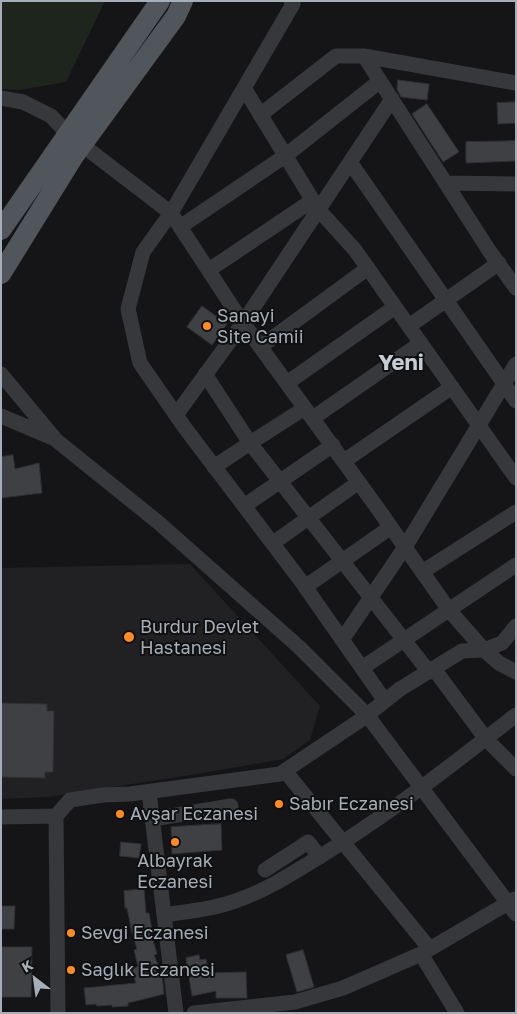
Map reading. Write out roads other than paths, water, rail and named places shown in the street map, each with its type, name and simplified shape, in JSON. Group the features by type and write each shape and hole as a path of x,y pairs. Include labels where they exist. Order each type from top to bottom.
{"main road":[{"path":"1,274 75,139 160,1"},
{"path":"1,230 176,16 183,1"}],"street":[{"path":"291,1 293,4 171,213 143,252 128,309 140,363 176,415 305,587 385,701"},
{"path":"260,115 336,56 364,56 516,83"},
{"path":"364,56 516,288"},
{"path":"180,226 285,156 380,81"},
{"path":"244,88 315,205 355,250 479,426 514,471"},
{"path":"1,98 23,102 51,116 75,139 171,213 243,323 333,445 449,610 484,650 499,663 516,672"},
{"path":"176,415 243,323 315,205 350,162 392,99"},
{"path":"350,162 516,400"},
{"path":"446,183 516,184"},
{"path":"209,270 315,205"},
{"path":"409,326 499,263"},
{"path":"260,347 368,268"},
{"path":"287,383 395,307"},
{"path":"214,466 250,443 309,413 421,343"},
{"path":"342,640 405,547 516,364"},
{"path":"1,374 56,440 159,523 299,647 366,715 513,906 425,952 296,1007 194,1013"},
{"path":"205,374 250,443 404,640 486,738 516,769"},
{"path":"344,461 452,387"},
{"path":"1,416 56,440"},
{"path":"244,506 333,445"},
{"path":"272,543 359,482"},
{"path":"422,572 516,512"},
{"path":"305,587 391,527"},
{"path":"362,668 516,565"},
{"path":"58,1013 56,816 70,800 149,792 280,774 366,715 400,689 462,652 484,650 502,643 516,626"},
{"path":"164,915 221,906 272,885 320,857 421,788 516,715"},
{"path":"285,771 343,842 425,952 458,1013"},
{"path":"149,792 176,1013"},
{"path":"152,818 231,806"},
{"path":"1,817 56,816"},
{"path":"265,870 308,842 320,857"}],"place":[{"name":"Sanayi Site Camii","path":"207,326"},
{"name":"Burdur Devlet Hastanesi","path":"129,637"},
{"name":"Sabır Eczanesi","path":"279,804"},
{"name":"Avşar Eczanesi","path":"120,814"},
{"name":"Albayrak Eczanesi","path":"175,842"},
{"name":"Sevgi Eczanesi","path":"71,933"},
{"name":"Sağlık Eczanesi","path":"71,970"}],"district":[{"name":"Yeni","path":"401,363"}]}
